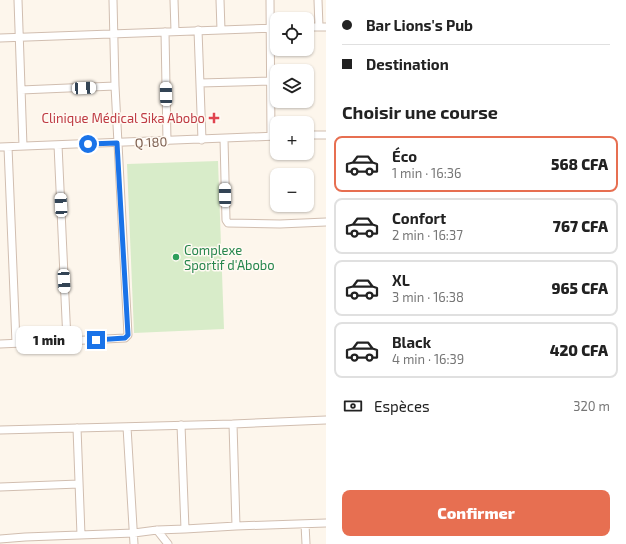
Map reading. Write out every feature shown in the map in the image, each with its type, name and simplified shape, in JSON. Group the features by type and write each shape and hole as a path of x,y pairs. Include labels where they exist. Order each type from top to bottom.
{"street":[{"path":"18,0 23,146"},
{"path":"0,344 125,338 128,335 117,143 113,0"},
{"path":"174,0 175,31"},
{"path":"220,0 221,30"},
{"path":"270,0 272,12"},
{"path":"318,0 323,27"},
{"path":"0,38 270,28"},
{"path":"198,30 202,140"},
{"path":"165,32 167,141"},
{"path":"200,83 270,81"},
{"path":"21,90 115,86"},
{"path":"314,135 326,135"},
{"name":"Q 180","path":"0,147 270,136"},
{"path":"224,139 226,220 228,223 280,224 326,222"},
{"path":"58,145 67,341"},
{"path":"8,147 16,343"},
{"path":"0,430 326,420"},
{"path":"233,424 236,526"},
{"path":"181,425 185,530"},
{"path":"127,427 134,544"},
{"path":"77,428 81,535"},
{"path":"0,487 79,484"},
{"path":"0,539 25,540 81,535 134,533 157,530 326,523"},
{"path":"305,524 306,544"},
{"path":"157,530 168,544"}],"green space":[{"name":"Complexe Sportif d'Abobo","path":"218,161 224,329 134,333 127,164"}],"place":[{"name":"Clinique Médical Sika Abobo","path":"214,118"},
{"name":"Complexe Sportif d'Abobo","path":"176,257"}],"route":[{"path":"88,144 117,143 128,335 125,338 96,340"}]}
